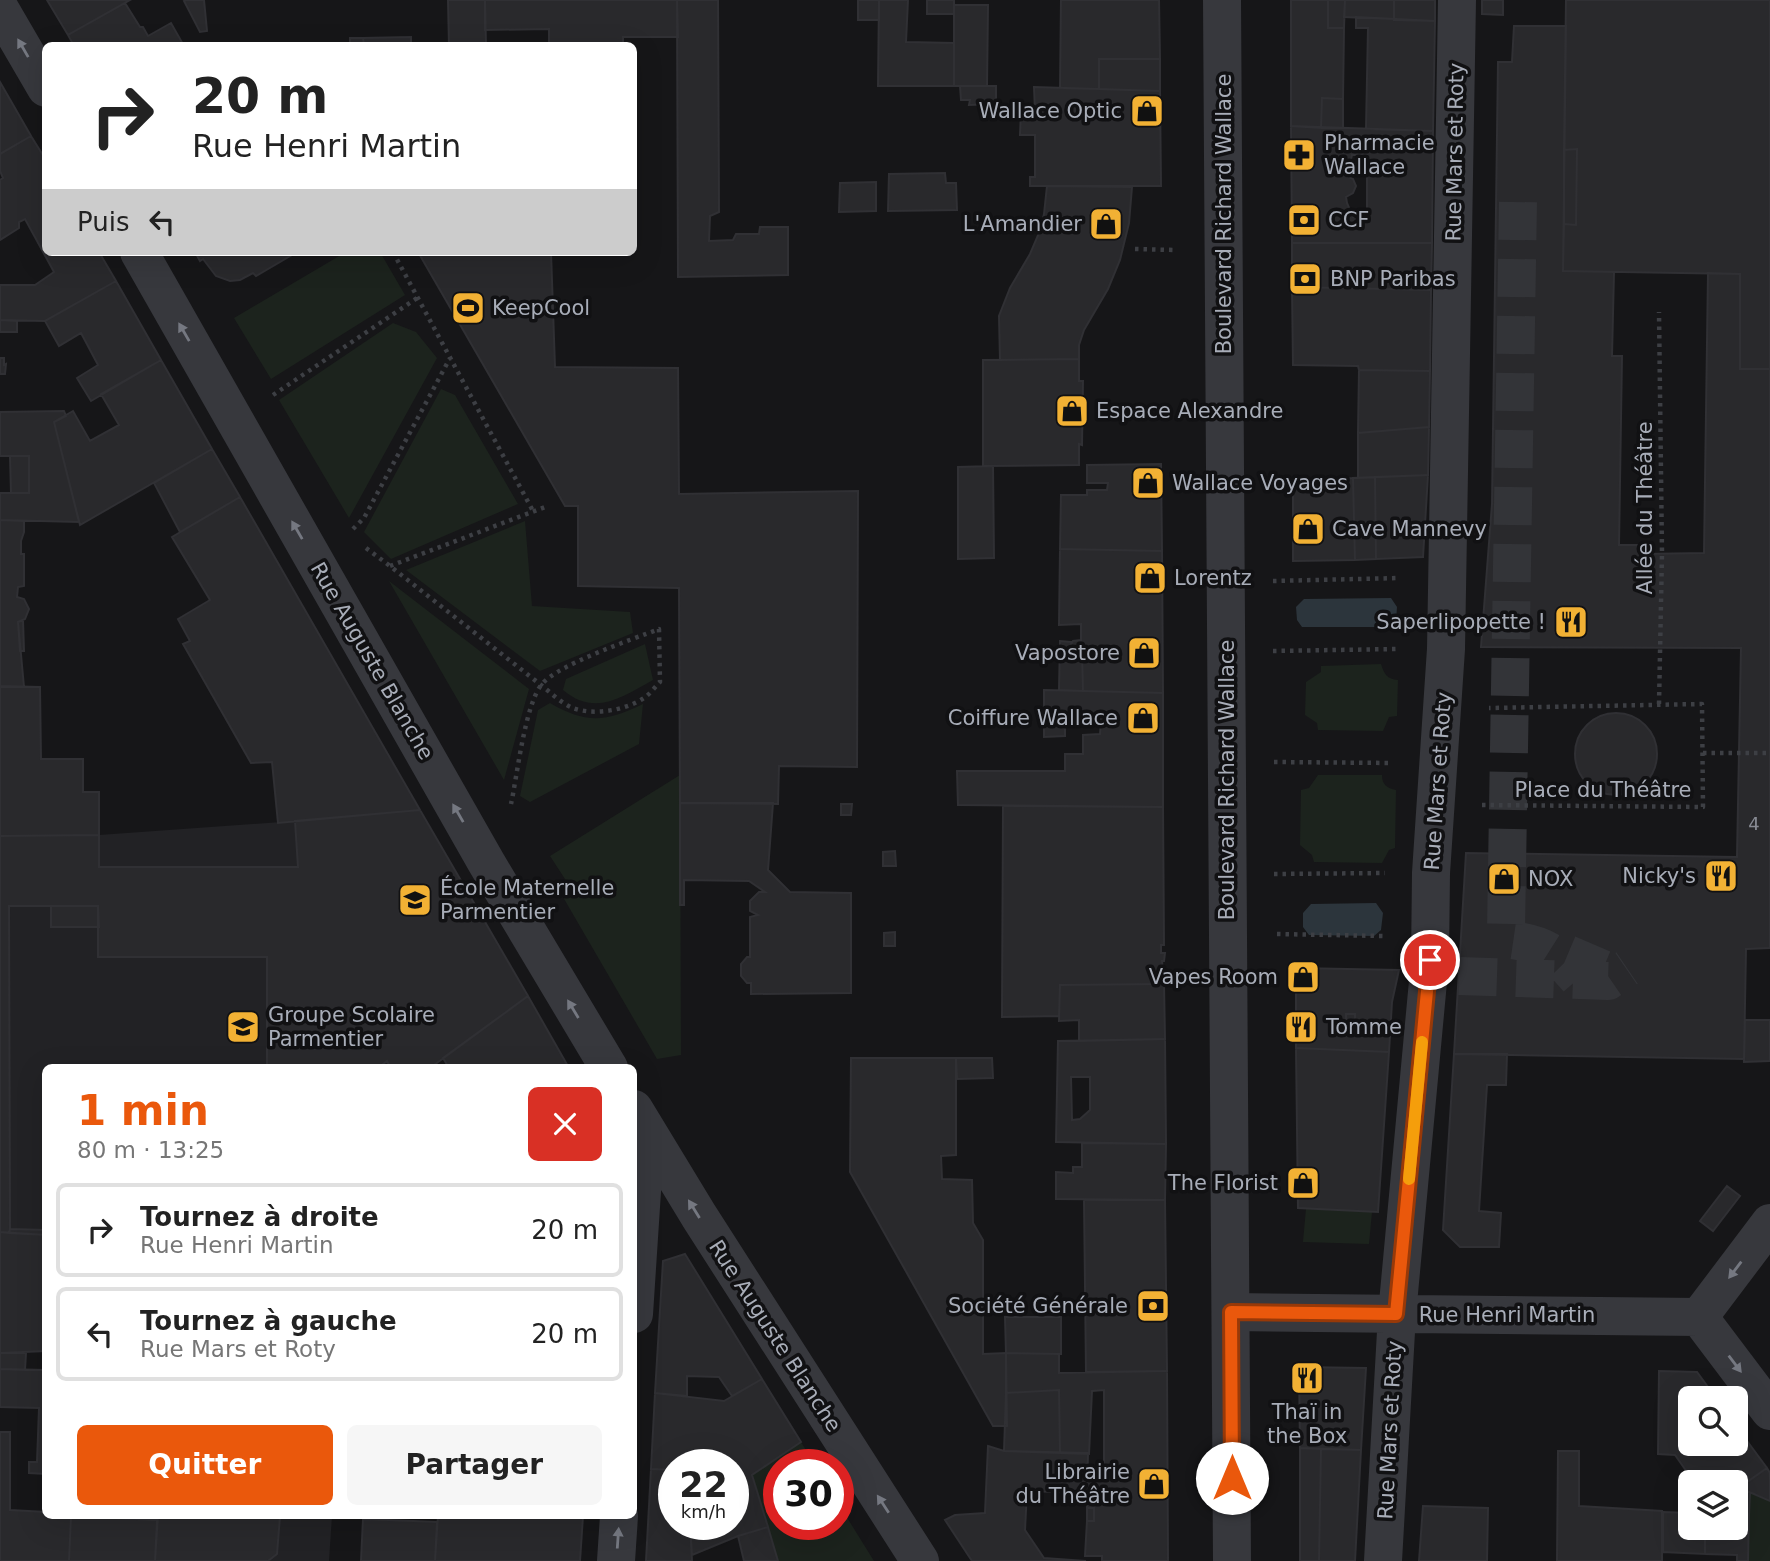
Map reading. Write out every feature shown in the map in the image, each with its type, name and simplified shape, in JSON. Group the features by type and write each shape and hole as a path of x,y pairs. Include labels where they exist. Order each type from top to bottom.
{"street":[{"name":"Boulevard Richard Wallace","path":"1223,0 1232,1561"},
{"name":"Rue Mars et Roty","path":"1383,1561 1396,1314 1437,962 1432,873 1446,649 1457,0"},
{"path":"0,9 42,81"},
{"name":"Rue Auguste Blanche","path":"141,256 499,884 607,1064"},
{"path":"637,1216 640,1119"},
{"name":"Rue Auguste Blanche","path":"640,1119 920,1561"},
{"path":"1770,1223 1699,1317 1770,1412"},
{"name":"Rue Henri Martin","path":"1231,1312 1699,1317"},
{"path":"616,1561 619,1519"}],"path":[{"path":"1135,249 1174,250"},
{"path":"395,256 533,511"},
{"path":"269,397 417,298"},
{"name":"Allée du Théâtre","path":"1659,312 1662,553 1659,704"},
{"path":"348,534 364,518 450,358"},
{"path":"390,566 545,506"},
{"path":"358,542 541,685 573,708 594,711 619,709 644,698 660,682 659,629 558,670 541,685 531,706 509,812"},
{"path":"1226,581 1448,577"},
{"path":"1226,652 1446,649"},
{"name":"Place du Théâtre","path":"1435,803 1703,807 1702,704 1477,708 1443,705"},
{"path":"1703,752 1770,753"},
{"path":"1227,761 1438,764"},
{"path":"1228,874 1432,873"},
{"path":"1228,933 1437,962"}],"shaded area":[{"path":"339,256 382,256 405,295 271,379 234,318"},
{"path":"393,323 416,332 437,358 349,518 279,400"},
{"path":"441,389 455,395 518,504 391,559 364,532"},
{"path":"525,521 532,606 630,612 633,633 540,671 406,570"},
{"path":"389,581 529,689 504,780"},
{"path":"1391,598 1397,607 1396,621 1389,627 1302,627 1297,620 1296,607 1304,599"},
{"path":"645,644 653,680 608,702 586,702 563,690 566,679"},
{"path":"1381,664 1386,675 1398,680 1397,716 1389,717 1383,731 1318,730 1317,723 1305,715 1306,682 1321,672 1321,666"},
{"path":"550,703 575,715 596,718 618,714 643,704 639,744 530,802 520,796 538,710"},
{"path":"680,775 681,1055 657,1059 556,885 565,879 550,856"},
{"path":"1318,775 1382,775 1386,786 1396,790 1395,848 1389,850 1382,863 1314,862 1312,855 1300,845 1301,790 1309,788"},
{"name":"Groupe Scolaire Parmentier","path":"420,810 528,996 434,1064 42,1064 42,1235 0,1232 0,836 99,835"},
{"path":"1376,903 1383,913 1381,930 1374,936 1309,935 1303,927 1303,913 1311,904"},
{"path":"1306,1209 1372,1212 1369,1244 1303,1242"},
{"path":"801,1442 805,1449 791,1449"},
{"path":"763,1468 763,1511 752,1475"},
{"path":"1750,1493 1770,1501 1770,1561 1748,1561"},
{"path":"158,1519 332,1519 329,1561 155,1561"},
{"path":"854,1529 874,1561 778,1561 772,1540 854,1540"}],"building":[{"path":"47,0 130,0 68,35"},
{"path":"204,0 207,31 200,32 184,1"},
{"path":"448,0 485,0 486,42 449,42"},
{"path":"485,0 677,0 678,37 623,37 623,42 549,42 549,29 485,30"},
{"path":"677,0 718,0 719,212 710,216 709,241 733,240 736,234 759,234 760,227 788,227 788,275 678,277"},
{"path":"858,0 879,0 879,20 858,20"},
{"path":"879,0 908,0 906,42 954,43 954,86 878,86"},
{"path":"927,0 954,0 954,14 927,14"},
{"path":"1061,0 1159,0 1160,59 1099,59 1099,89 1060,88"},
{"path":"1291,0 1328,0 1328,28 1344,28 1343,99 1322,98 1321,128 1291,126"},
{"path":"1328,0 1345,0 1344,28 1328,28"},
{"path":"1345,0 1394,0 1394,19 1344,17"},
{"path":"1394,0 1435,0 1435,21 1394,20"},
{"path":"1482,0 1503,0 1503,15 1482,14"},
{"path":"1566,0 1770,0 1770,369 1740,369 1740,274 1563,271 1564,224 1576,225 1577,149 1564,150"},
{"path":"125,3 148,36 171,23 182,42 72,42 68,35"},
{"path":"954,5 988,5 987,86 954,86"},
{"path":"1356,17 1435,21 1433,131 1366,129 1368,28 1356,28"},
{"path":"1514,26 1566,26 1563,271 1614,272 1612,356 1622,356 1619,545 1642,545 1642,554 1704,553 1708,273 1740,274 1740,369 1770,369 1770,948 1746,949 1744,1059 1454,1054 1466,853 1737,857 1741,648 1481,647 1492,504 1498,62 1512,62"},
{"path":"411,37 411,42 364,42 363,38"},
{"path":"350,38 363,38 364,42 350,42"},
{"path":"1099,59 1160,59 1160,91 1099,89"},
{"path":"0,82 31,136 0,154"},
{"path":"960,86 996,86 996,104 969,105 970,100 961,100"},
{"path":"1034,87 1160,91 1161,186 1030,186 1030,177 1035,177 1035,135 1020,135 1021,111 1035,111"},
{"path":"1322,98 1343,99 1343,128 1321,128"},
{"path":"1291,126 1433,131 1432,243 1292,243","holes":["1352,155 1367,155 1367,217 1353,217 1346,197 1353,193 1356,186 1353,179 1347,176"]},
{"path":"31,136 42,154 42,250 25,219 19,222 19,228 0,240 0,180 3,178 0,171 0,154"},
{"path":"1577,149 1576,225 1564,224 1564,150"},
{"path":"945,173 946,183 956,183 957,210 888,211 889,174"},
{"path":"876,182 876,211 839,212 840,183"},
{"path":"1047,186 1132,187 1129,223 1120,260 1108,289 1084,330 1079,345 1079,359 1000,360 999,316 1010,288 1039,233"},
{"path":"1292,243 1432,243 1431,290 1292,287"},
{"path":"45,256 101,256 116,281 45,321 0,320 0,285 35,285 54,272"},
{"path":"197,256 290,256 256,276 253,273 240,280 230,281 216,276 203,259 200,261"},
{"path":"420,256 551,256 555,367 678,368 679,494 858,491 857,767 779,766 778,804 680,803 679,588 578,586 578,506 565,506"},
{"path":"116,281 161,360 91,401 77,378 98,365 81,333 59,346 45,321"},
{"path":"1292,287 1431,290 1430,371 1359,370 1358,366 1293,365"},
{"path":"0,320 17,321 17,332 0,332"},
{"path":"0,358 4,358 4,365 6,364 5,374 0,374"},
{"path":"1079,359 1079,381 1083,381 1079,465 983,466 983,360"},
{"path":"161,360 212,449 80,525 54,422 73,411 90,441 119,425 101,394"},
{"path":"1359,370 1430,371 1429,427 1358,433"},
{"path":"64,411 66,416 54,422 79,522 0,520 0,493 29,493 29,456 0,456 0,412"},
{"path":"1429,427 1428,475 1358,478 1358,433"},
{"path":"212,449 240,497 180,532 154,483"},
{"path":"10,456 29,456 29,493 11,493"},
{"path":"1161,464 1162,551 1060,549 1061,495 1087,495 1087,490 1107,490 1108,483 1087,483 1087,465"},
{"path":"993,466 994,558 958,559 958,467"},
{"path":"1428,475 1423,557 1376,559 1375,477"},
{"path":"1375,477 1376,559 1355,560 1353,478"},
{"path":"1353,478 1355,560 1293,561 1293,481"},
{"path":"240,497 420,810 278,823 272,762 251,763 183,644 190,641 178,619 210,600 172,537"},
{"path":"0,520 24,521 21,554 24,554 24,586 18,587 17,597 24,599 29,609 25,619 18,622 24,687 0,687"},
{"path":"1060,549 1162,551 1163,693 1083,691 1082,652 1074,652 1070,646 1073,641 1081,640 1081,624 1059,625"},
{"path":"23,620 24,651 20,651 18,622"},
{"path":"1060,641 1072,642 1070,646 1073,651 1082,652 1083,691 1059,690"},
{"path":"0,686 40,687 41,759 83,759 83,792 99,792 99,835 0,836"},
{"path":"1044,690 1163,693 1163,807 958,805 957,771 1065,771 1065,754 1083,754 1083,735 1100,734 1101,722 1065,721 1065,736 1044,737"},
{"path":"1616,713 1632,716 1645,725 1654,738 1657,754 1654,770 1645,783 1632,792 1616,795 1600,792 1587,783 1578,770 1575,754 1578,738 1587,725 1600,716"},
{"path":"680,803 773,803 768,870 790,892 851,893 851,993 751,994 751,983 747,983 741,976 741,964 750,957 750,917 758,915 750,911 750,901 759,892 765,892 749,881 684,880 684,905 680,905"},
{"path":"841,804 852,804 851,815 841,815"},
{"path":"1003,806 1163,807 1164,945 1161,945 1161,953 1165,953 1162,961 1164,984 1060,985 1059,1016 1002,1017"},
{"name":"Groupe Scolaire Parmentier","path":"420,810 528,996 435,1064 389,1064 387,1061 383,1064 267,1064 267,957 98,957 98,906 9,906 10,1229 9,1233 0,1232 0,836 99,835 99,867 298,867 295,821"},
{"path":"895,851 896,866 883,866 883,852"},
{"path":"51,906 98,906 99,927 51,927"},
{"path":"895,932 895,946 884,946 884,933"},
{"path":"1296,968 1399,970 1392,1002 1389,1052 1296,1048","holes":["1346,1014 1355,1014 1355,1024 1346,1024"]},
{"path":"1164,984 1165,1039 1079,1041 1079,1020 1059,1021 1060,985"},
{"path":"528,996 567,1064 447,1064 443,1058"},
{"path":"1346,1014 1355,1014 1355,1024 1346,1024"},
{"path":"1745,1020 1770,1020 1770,1061 1744,1062"},
{"path":"1165,1039 1166,1144 1056,1142 1058,1041","holes":["1071,1077 1090,1077 1090,1110 1080,1119 1072,1120"]},
{"path":"1296,1048 1389,1052 1378,1212 1298,1208"},
{"path":"1454,1054 1507,1054 1506,1085 1487,1085 1479,1211 1501,1213 1499,1247 1460,1247 1443,1230"},
{"path":"851,1058 956,1058 956,1155 941,1156 942,1179 972,1180 973,1223 983,1240 983,1354 1006,1353 1007,1426 993,1426 850,1172"},
{"path":"956,1058 992,1058 993,1078 957,1079"},
{"path":"1082,1143 1166,1144 1165,1200 1056,1199 1056,1172 1073,1173 1073,1167 1082,1167"},
{"path":"1727,1186 1740,1196 1713,1231 1700,1221"},
{"path":"1084,1200 1165,1200 1167,1371 1086,1372"},
{"path":"10,1229 42,1230 42,1235 9,1233"},
{"path":"0,1232 42,1235 42,1351 0,1353"},
{"path":"685,1254 762,1379 732,1396 719,1377 687,1376 687,1396 655,1393 663,1261"},
{"path":"1005,1317 1061,1317 1061,1354 1006,1353"},
{"path":"0,1353 26,1353 25,1370 0,1369"},
{"path":"1006,1353 1059,1354 1059,1373 1167,1371 1168,1561 1102,1561 1102,1556 1085,1556 1087,1521 1094,1521 1094,1508 1087,1508 1088,1470 1104,1470 1104,1390 1092,1391 1089,1454 1060,1453 1059,1390 1006,1393"},
{"path":"1299,1367 1366,1368 1361,1450 1300,1448"},
{"path":"0,1369 42,1370 42,1474 29,1473 29,1462 37,1462 39,1408 0,1407"},
{"path":"1659,1371 1697,1372 1707,1386 1678,1386 1678,1456 1748,1456 1748,1442 1767,1468 1748,1481 1748,1470 1686,1470 1675,1455 1658,1454"},
{"path":"762,1379 801,1442 791,1449 763,1449 763,1468 752,1475 763,1511 763,1528 749,1533 749,1449 658,1449 658,1469 651,1469 655,1393 724,1401"},
{"path":"1059,1390 1060,1453 1004,1451 1006,1393"},
{"path":"0,1432 10,1432 10,1510 42,1512 42,1519 71,1519 69,1561 0,1561"},
{"path":"988,1446 1004,1451 1088,1453 1087,1493 1027,1491 1025,1530 1044,1558 1086,1561 972,1561 945,1520 955,1515 985,1513"},
{"path":"1300,1448 1321,1449 1319,1561 1300,1561"},
{"path":"1321,1449 1361,1450 1355,1561 1319,1561"},
{"path":"1558,1451 1579,1451 1579,1506 1662,1511 1662,1561 1557,1561"},
{"path":"1767,1468 1770,1473 1770,1501 1748,1491 1748,1481"},
{"path":"651,1469 658,1469 658,1540 691,1540 692,1561 646,1561"},
{"path":"1748,1492 1750,1493 1748,1515"},
{"path":"1423,1506 1488,1508 1487,1561 1419,1561"},
{"path":"1087,1508 1094,1508 1094,1521 1087,1521"},
{"path":"1663,1512 1678,1513 1678,1540 1705,1540 1705,1554 1663,1552"},
{"path":"1749,1515 1748,1561 1737,1561 1737,1555 1705,1554 1705,1540 1748,1540"},
{"path":"71,1519 157,1520 155,1561 69,1561"},
{"path":"158,1519 280,1519 277,1554 268,1561 155,1561"},
{"path":"363,1519 437,1522 435,1561 361,1561"},
{"path":"438,1519 583,1519 580,1561 435,1561"},
{"path":"763,1528 763,1540 772,1540 778,1561 744,1561 739,1540 749,1540 749,1533"},
{"path":"691,1540 728,1540 692,1555"}],"tunnel":[{"path":"1518,202 1506,930 1512,940 1550,952 1578,979"},
{"path":"1578,979 1597,934"},
{"path":"1459,976 1608,981 1627,968"}],"slow traffic":[{"path":"1409,1179 1422,1042"}],"place":[{"name":"Wallace Optic","path":"1147,111"},
{"name":"Pharmacie Wallace","path":"1299,155"},
{"name":"CCF","path":"1304,220"},
{"name":"L'Amandier","path":"1106,224"},
{"name":"BNP Paribas","path":"1305,279"},
{"name":"KeepCool","path":"468,308"},
{"name":"Espace Alexandre","path":"1072,411"},
{"name":"Wallace Voyages","path":"1148,483"},
{"name":"Cave Mannevy","path":"1308,529"},
{"name":"Lorentz","path":"1150,578"},
{"name":"Saperlipopette !","path":"1571,622"},
{"name":"Vapostore","path":"1144,653"},
{"name":"Coiffure Wallace","path":"1143,718"},
{"name":"Nicky's","path":"1721,876"},
{"name":"NOX","path":"1504,879"},
{"name":"École Maternelle Parmentier","path":"415,900"},
{"name":"Vapes Room","path":"1303,977"},
{"name":"Groupe Scolaire Parmentier","path":"243,1027"},
{"name":"Tomme","path":"1301,1027"},
{"name":"The Florist","path":"1303,1183"},
{"name":"Société Générale","path":"1153,1306"},
{"name":"Thaï in the Box","path":"1307,1378"},
{"name":"Librairie du Théâtre","path":"1154,1484"}],"route":[{"path":"1232,1478 1231,1312 1396,1314 1430,960"}]}
